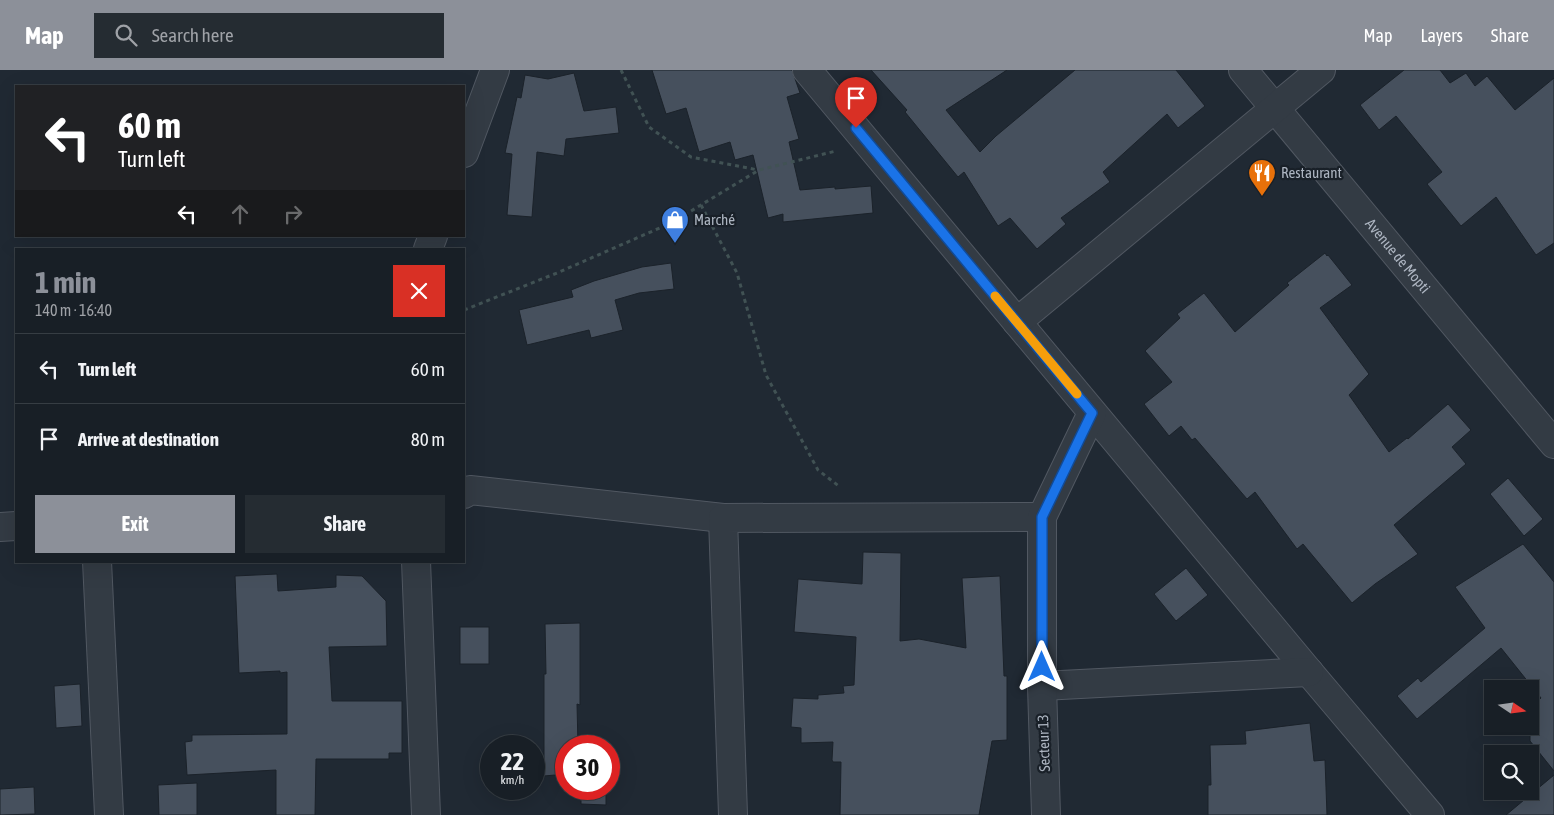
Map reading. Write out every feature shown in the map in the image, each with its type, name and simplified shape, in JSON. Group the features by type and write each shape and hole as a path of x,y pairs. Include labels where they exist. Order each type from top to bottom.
{"street":[{"path":"465,150 495,70"},
{"path":"807,70 1430,815"},
{"name":"Avenue de Mopti","path":"1243,70 1554,444"},
{"path":"1017,322 1321,70"},
{"name":"Secteur 13","path":"1046,815 1042,686 1042,517 1092,413"},
{"path":"465,493 470,490 723,518 1042,517"},
{"path":"723,518 733,815"},
{"path":"0,527 15,526"},
{"path":"97,563 108,815"},
{"path":"416,563 426,815"},
{"path":"1042,686 1309,672"}],"path":[{"path":"621,70 649,127 691,157 759,170"},
{"path":"465,310 557,273 671,223 759,170 868,143"},
{"path":"701,205 737,273 766,375 818,470 841,488"}],"building":[{"path":"652,70 792,70 800,93 787,97 799,139 789,142 800,190 871,186 873,213 783,222 783,214 768,218 753,155 735,160 730,142 699,152 686,108 666,114"},
{"path":"871,70 1007,70 946,110 980,152 996,136 1075,70 1176,70 1205,106 1178,128 1167,114 1103,172 1110,182 1061,218 1066,224 1037,249 1010,218 998,226 964,172 958,177 905,112 907,110"},
{"path":"1404,70 1440,70 1450,83 1466,73 1475,86 1487,76 1515,110 1554,78 1554,243 1536,255 1496,197 1461,226 1427,184 1442,172 1396,116 1379,130 1360,105"},
{"path":"574,73 584,111 616,107 619,133 566,139 564,156 537,152 532,217 507,215 512,154 505,153 517,97 521,98 525,75 548,79"},
{"path":"1325,253 1352,285 1320,308 1369,374 1349,395 1389,452 1408,439 1448,404 1471,430 1452,447 1466,464 1394,525 1418,554 1375,584 1352,603 1303,544 1297,549 1255,492 1247,499 1195,438 1192,440 1181,426 1169,436 1144,404 1172,382 1145,351 1180,318 1177,314 1204,293 1235,332 1289,285 1287,283"},
{"path":"671,263 674,289 639,293 615,300 623,330 591,338 589,330 527,345 519,310 573,297 571,290 594,281 642,267"},
{"path":"1508,478 1543,519 1524,536 1490,494"},
{"path":"1523,544 1554,582 1554,771 1539,752 1539,745 1533,745 1530,741 1530,735 1539,735 1539,700 1541,698 1539,696 1539,680 1527,680 1501,648 1417,719 1397,696 1418,678 1421,682 1485,628 1455,587"},
{"path":"863,552 901,553 900,641 919,639 966,648 962,578 1000,576 1004,676 1007,676 1007,740 992,741 979,815 840,815 841,762 833,762 832,760 833,742 801,743 801,728 791,727 793,698 818,699 818,695 844,693 843,686 854,685 856,637 794,632 798,579 862,584"},
{"path":"1186,568 1208,595 1176,621 1154,594"},
{"path":"277,574 278,591 336,587 336,575 362,576 386,601 387,646 329,647 332,701 402,701 402,753 389,753 389,759 316,759 315,815 276,815 276,770 187,775 185,742 192,741 192,735 287,734 287,672 239,673 235,576"},
{"path":"580,623 580,705 577,704 578,735 555,735 555,775 545,776 544,674 546,674 545,624"},
{"path":"460,627 489,627 489,664 460,664"},
{"path":"80,684 82,726 56,728 54,686"},
{"path":"1310,723 1314,761 1325,760 1327,815 1208,815 1208,785 1211,785 1210,745 1246,744 1245,731"},
{"path":"1554,775 1554,815 1506,815 1524,800 1539,800 1539,788"},
{"path":"197,783 197,815 159,815 158,785"},
{"path":"34,787 35,814 0,815 0,789"},
{"path":"581,800 606,800 606,805 581,804"}],"slow traffic":[{"path":"995,296 1077,394"}],"place":[{"name":"Restaurant","path":"1262,197"},
{"name":"Marché","path":"675,244"}],"route":[{"path":"856,128 1092,413 1042,517 1042,667"}]}
